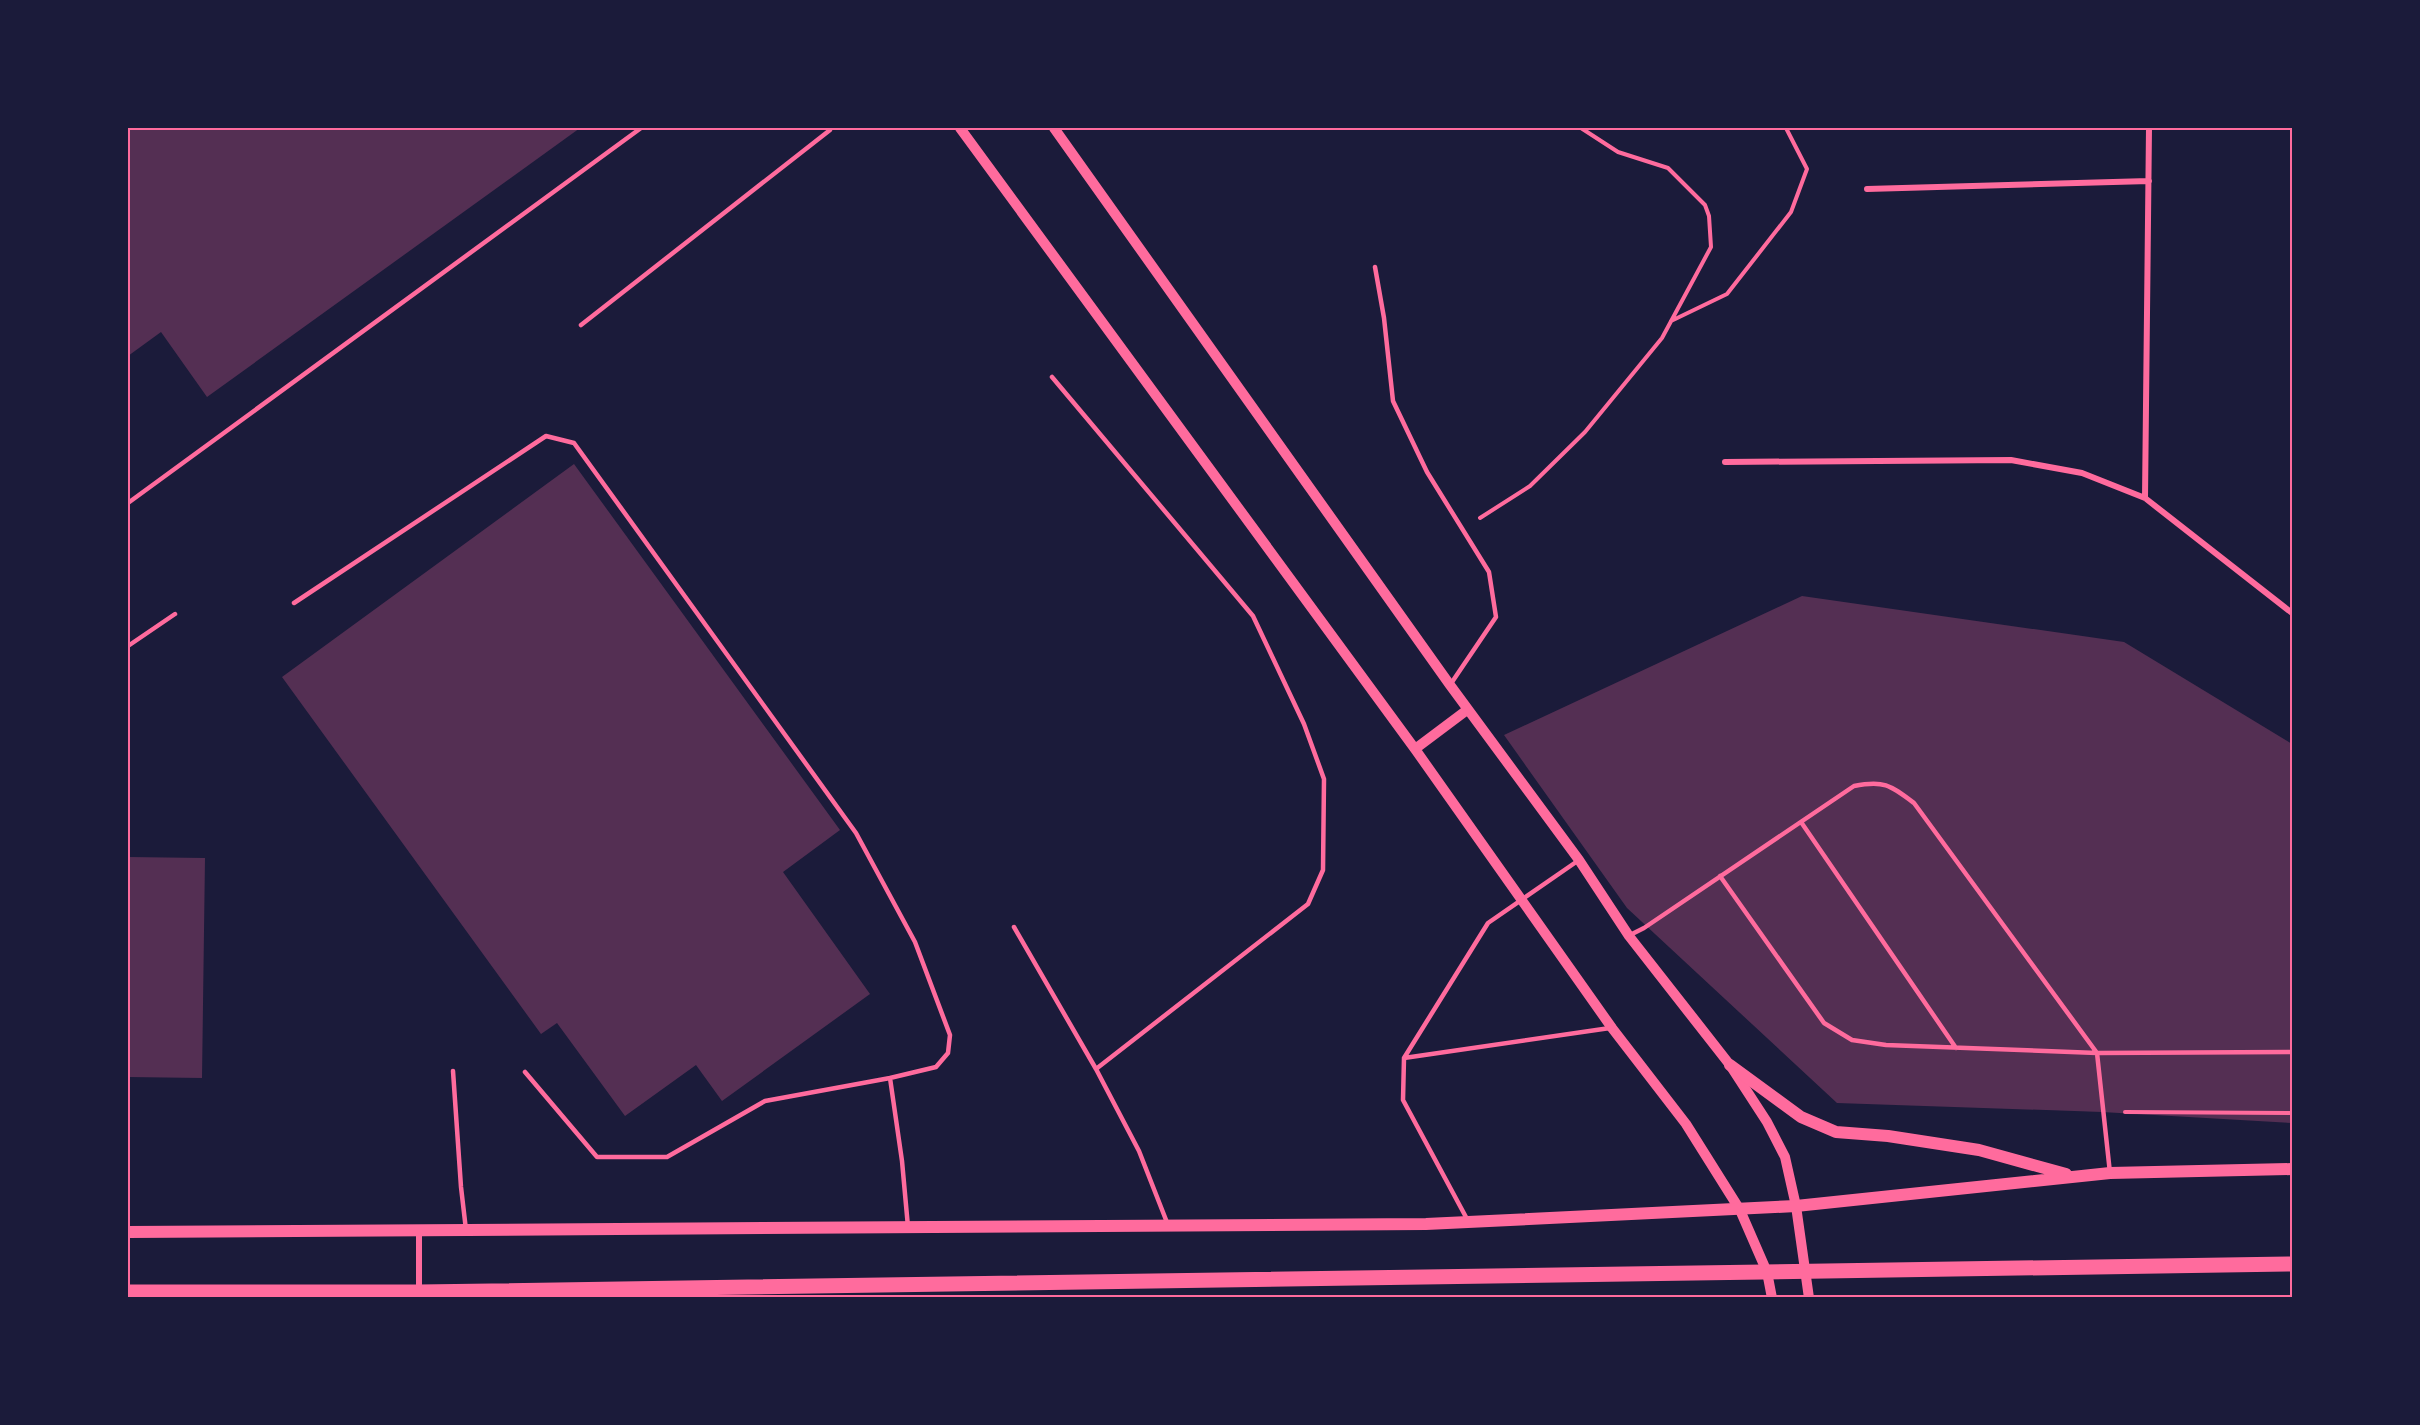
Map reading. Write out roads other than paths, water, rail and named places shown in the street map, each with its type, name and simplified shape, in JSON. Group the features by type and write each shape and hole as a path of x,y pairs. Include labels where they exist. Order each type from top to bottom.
{"main road":[{"path":"1730,1065 1801,1117 1836,1132 1888,1136 1979,1150 2073,1176"},
{"path":"128,1232 1468,1222 1796,1206 2110,1173 2292,1169"},
{"path":"128,1292 419,1295 1624,1273 2292,1264"}],"street":[{"path":"960,128 1415,749 1612,1028 1686,1124 1740,1210 1767,1272 1772,1298"},
{"path":"1054,128 1467,710 1579,860 1629,936 1730,1065 1767,1122 1785,1157 1796,1206 1809,1298"},
{"path":"2145,498 2149,128"},
{"path":"1867,189 2149,181"},
{"path":"1725,462 2011,460 2082,473 2145,498 2292,613"},
{"path":"1415,749 1467,710"},
{"path":"419,1230 419,1295"}],"lane":[{"path":"128,503 641,128"},
{"path":"581,325 830,130 829,128"},
{"path":"1374,267 1384,318 1393,401 1427,472 1489,572 1496,617 1450,685"},
{"path":"1052,377 1253,616 1304,724 1324,779 1323,870 1308,904 1096,1069"},
{"path":"294,603 546,436 574,443 856,833 915,942 950,1035 948,1053 936,1067 890,1078 765,1101 667,1157 597,1157 525,1072"},
{"path":"128,646 175,614"},
{"path":"1629,936 1854,786 1875,782 1895,789 1914,803 2097,1053 2110,1173"},
{"path":"1801,822 1956,1048"},
{"path":"1468,1222 1403,1100 1404,1058 1488,923 1579,860"},
{"path":"1720,876 1824,1023 1852,1040 1886,1045 2097,1053 2292,1052"},
{"path":"1014,927 1096,1069 1139,1151 1168,1225"},
{"path":"1404,1058 1612,1028"},
{"path":"453,1071 466,1230"},
{"path":"890,1078 902,1161 908,1227"}]}
